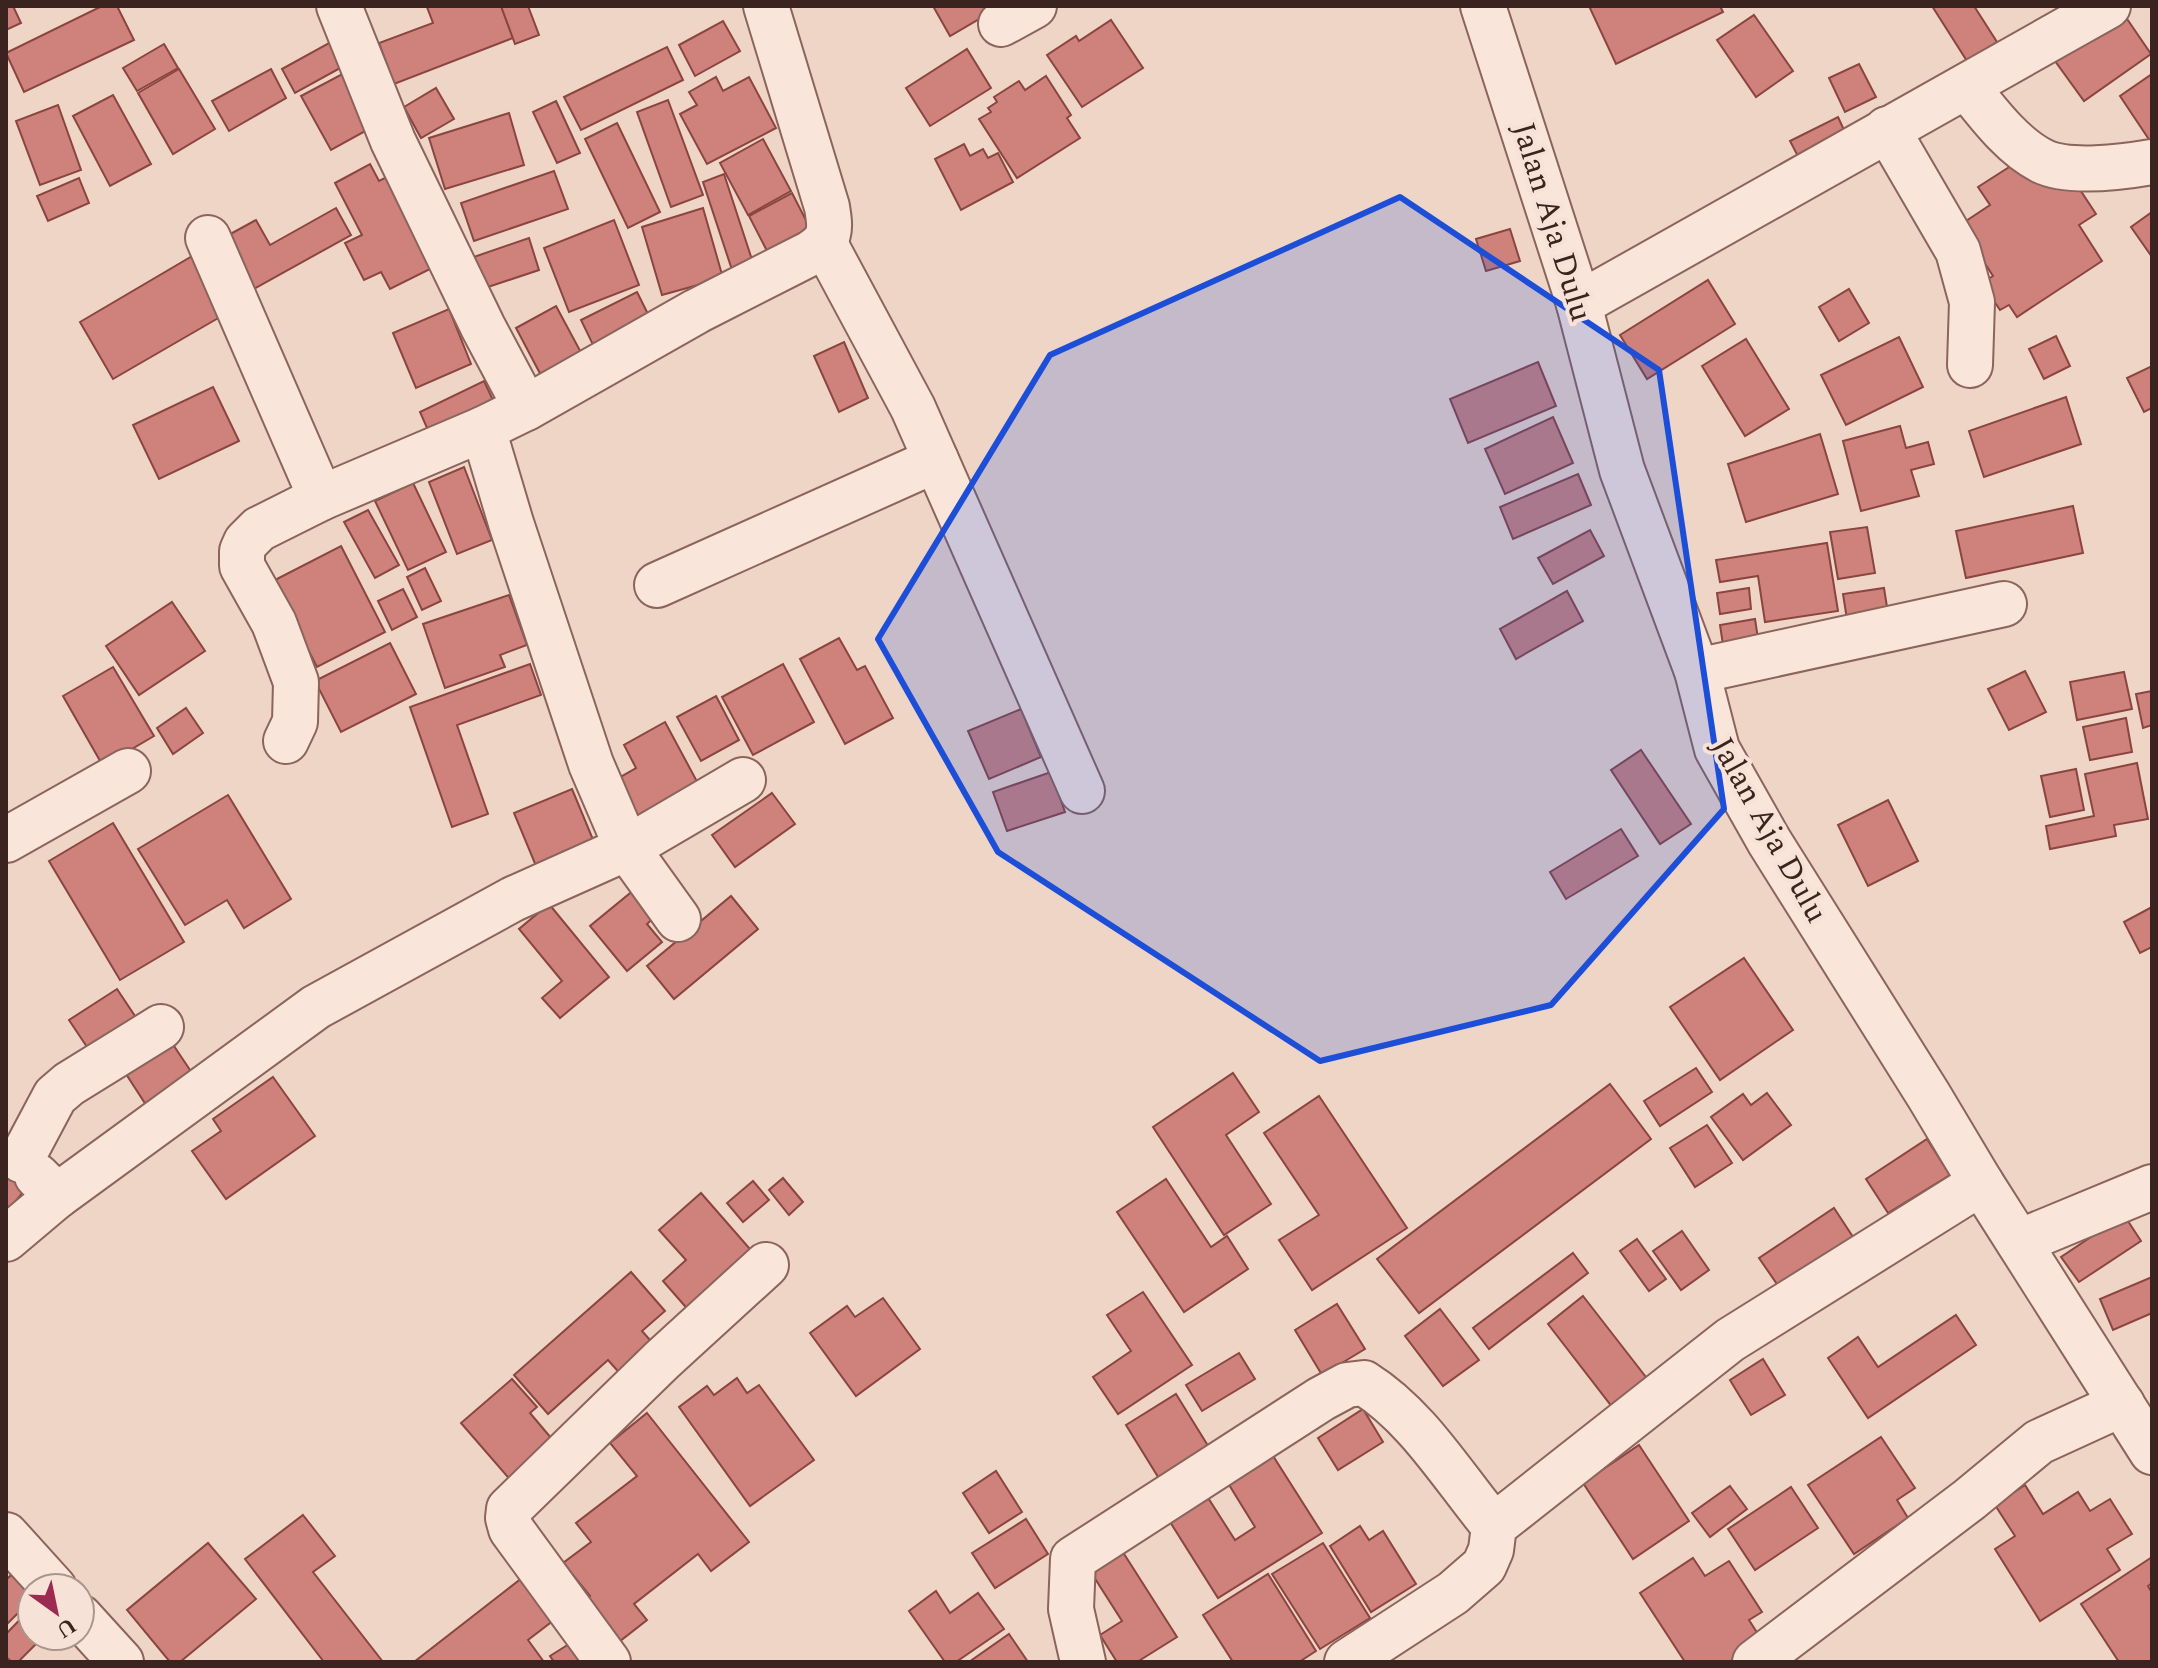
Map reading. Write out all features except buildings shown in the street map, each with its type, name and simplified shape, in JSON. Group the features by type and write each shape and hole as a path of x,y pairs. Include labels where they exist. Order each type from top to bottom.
{"street":[{"path":"339,6 393,141 526,408"},
{"path":"286,741 295,722 296,682 274,623 242,566 242,551 246,542 259,529 321,498 526,408 697,311 825,244 831,228 827,207 766,6"},
{"name":"Jalan Aja Dulu","path":"1483,6 1579,304 1622,470 1697,671 1717,749 1769,841 2152,1452"},
{"path":"1579,304 2108,6"},
{"path":"1967,87 2020,145 2042,161 2067,168 2152,162"},
{"path":"1887,129 1958,251 1972,302 1970,365"},
{"path":"208,238 321,498"},
{"path":"825,244 913,408 1082,791"},
{"path":"483,429 591,764 627,848 678,919"},
{"path":"657,585 936,460"},
{"path":"1697,671 2004,604"},
{"path":"6,840 128,771"},
{"path":"6,1239 64,1190 316,1007 513,899 627,848 743,780"},
{"path":"64,1190 14,1154 62,1090 161,1027"},
{"path":"1347,1662 1453,1593 1484,1566 1491,1550 1494,1526 1730,1340 1981,1183"},
{"path":"2019,1242 2152,1187"},
{"path":"608,1662 511,1529 509,1509 662,1360 766,1265"},
{"path":"1083,1662 1071,1609 1073,1559 1347,1385 1364,1383 1380,1392 1410,1420 1494,1526"},
{"path":"1755,1662 1970,1499 2039,1442 2122,1404"},
{"path":"6,1535 40,1572"},
{"path":"96,1635 121,1662"}],"highlighted area":[{"path":"1400,197 1659,370 1724,809 1551,1005 1320,1061 998,852 878,639 1050,355"}]}
